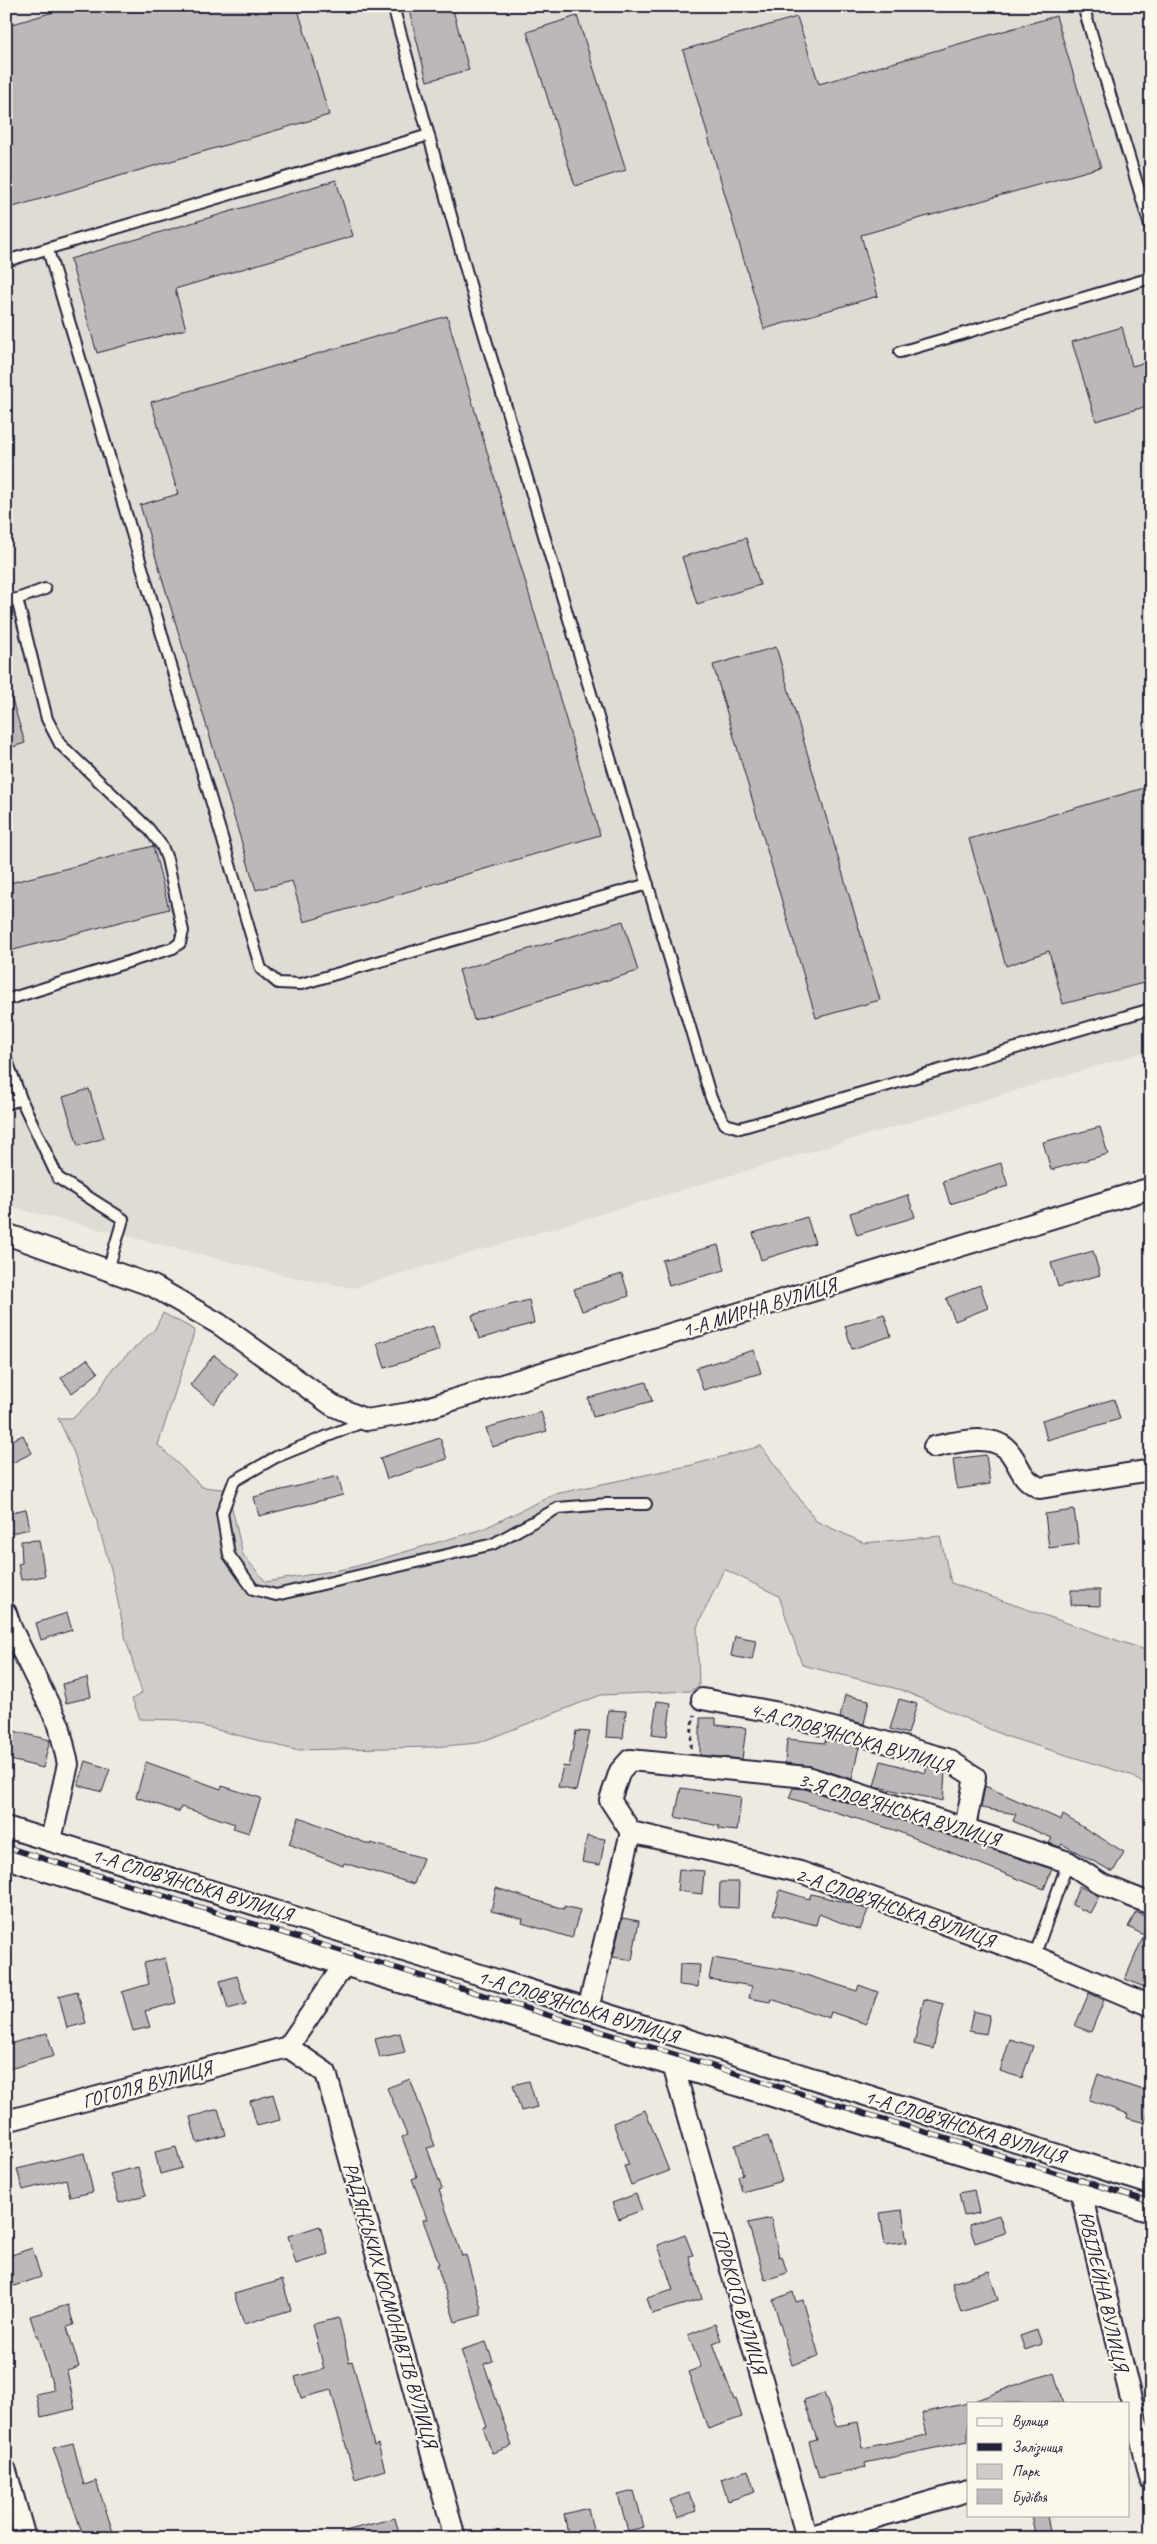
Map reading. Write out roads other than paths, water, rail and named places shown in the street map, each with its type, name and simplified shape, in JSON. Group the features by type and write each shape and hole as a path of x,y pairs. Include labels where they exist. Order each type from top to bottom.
{"street":[{"name":"1-А МИРНА ВУЛИЦЯ","path":"366,1420 410,1413 1151,1188"},
{"path":"6,1234 153,1286 210,1319 332,1404 366,1420"},
{"path":"934,1446 968,1440 996,1443 1010,1452 1027,1482 1040,1488 1143,1472"},
{"path":"6,1613 11,1628 59,1725 68,1764 51,1840"},
{"name":"4-А СЛОВ’ЯНСЬКА ВУЛИЦЯ","path":"702,1700 774,1712 947,1759 975,1777 964,1827"},
{"name":"3-Я СЛОВ’ЯНСЬКА ВУЛИЦЯ","path":"631,1832 610,1800 620,1771 630,1760 807,1777 1068,1862 1101,1884 1151,1904"},
{"name":"1-А СЛОВ’ЯНСЬКА ВУЛИЦЯ","path":"6,1827 1151,2184"},
{"path":"588,2009 631,1832"},
{"name":"2-А СЛОВ’ЯНСЬКА ВУЛИЦЯ","path":"631,1832 800,1872 1034,1957 1151,2006"},
{"path":"6,1858 344,1965 1151,2212"},
{"path":"288,2047 344,1965"},
{"name":"РАДЯНСЬКИХ КОСМОНАВТІВ ВУЛИЦЯ","path":"288,2047 326,2073 456,2538"},
{"name":"ГОГОЛЯ ВУЛИЦЯ","path":"6,2121 288,2047"},
{"name":"ГОРЬКОГО ВУЛИЦЯ","path":"673,2065 806,2537"},
{"name":"ЮВІЛЕЙНА ВУЛИЦЯ","path":"1080,2189 1151,2481"},
{"path":"6,2471 25,2538"},
{"path":"806,2537 967,2490"}],"lane":[{"path":"393,6 476,306 711,1098 725,1124 740,1128 1151,1009"},
{"path":"1083,6 1151,229"},
{"path":"6,261 429,135"},
{"path":"48,250 261,969 278,983 301,984 648,884"},
{"path":"900,352 1151,278"},
{"path":"6,1000 173,948 180,943 183,932 167,858 162,846 148,828 60,744 47,719 11,600 45,589"},
{"path":"6,1058 21,1099 58,1178 123,1219 108,1270"},
{"path":"6,1104 21,1099"},
{"path":"366,1420 276,1457 234,1481 222,1514 229,1555 253,1589 276,1595 493,1544 558,1508 607,1504 646,1504"},
{"path":"1034,1957 1068,1862"}],"railway":[{"path":"6,1847 1151,2202"}]}
